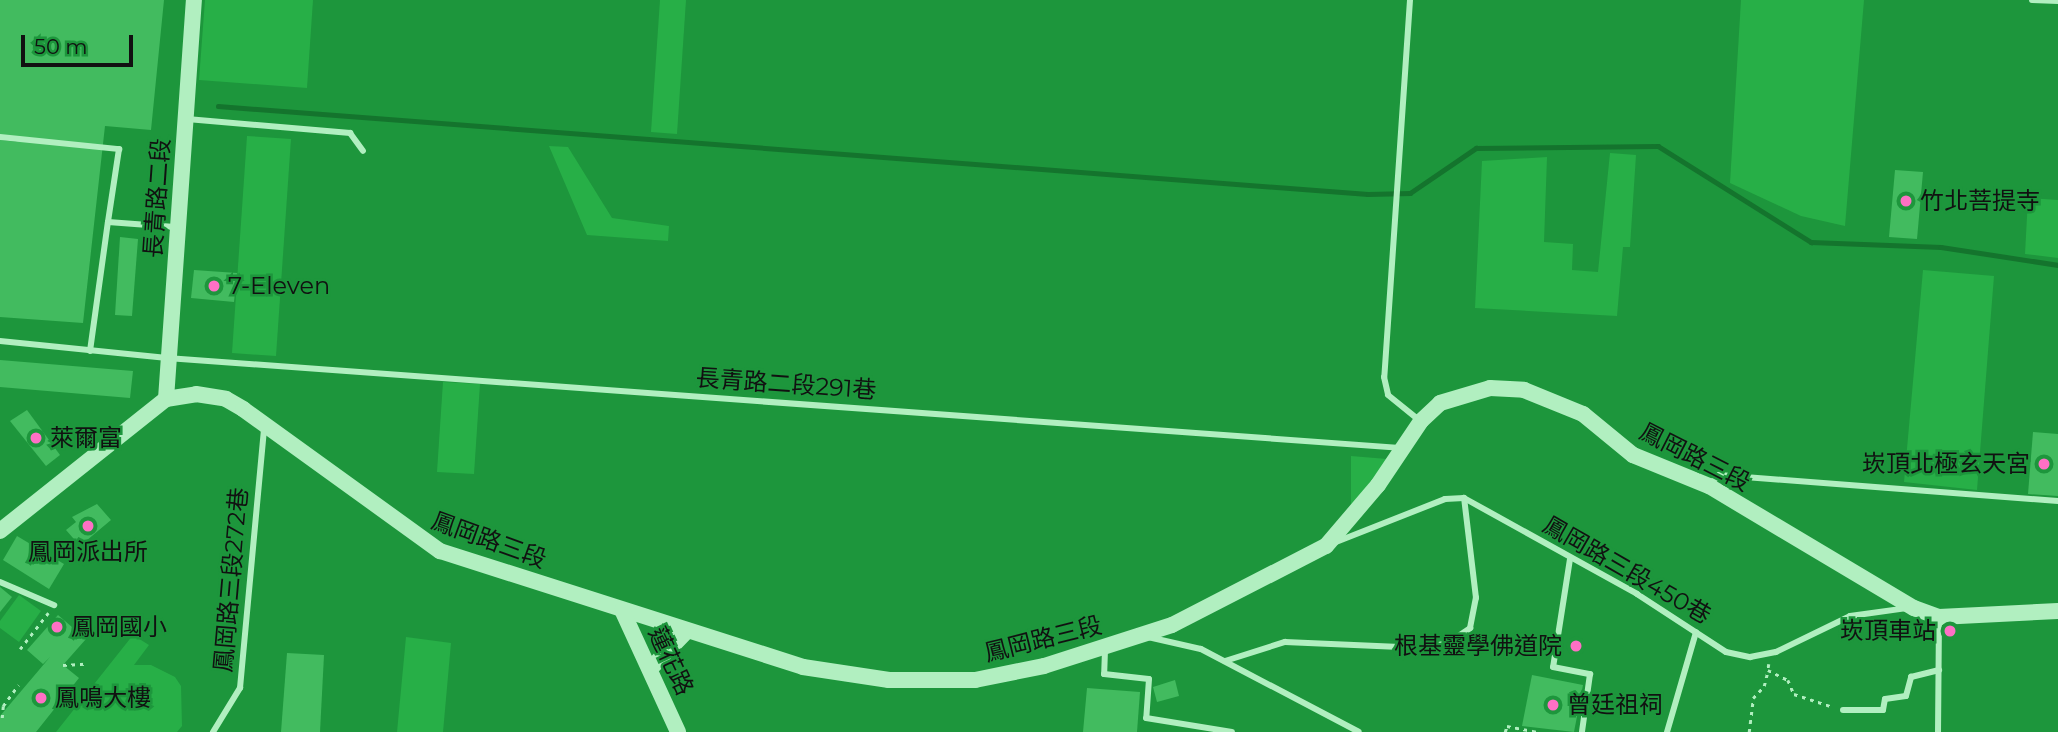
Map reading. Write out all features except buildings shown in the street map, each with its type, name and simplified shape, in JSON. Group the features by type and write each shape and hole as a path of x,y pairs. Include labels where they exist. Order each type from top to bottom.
{"street":[{"name":"長青路二段","path":"166,399 194,0"},
{"name":"鳳岡路三段","path":"166,399 196,394 226,399 425,544 803,667 889,680 975,680 1143,636 1326,545 1378,485 1420,421 1440,403 1461,394 1490,388 1524,390 1583,414 1633,455 1709,486 1914,608 1939,617 2058,611"},
{"path":"0,531 166,399"},
{"name":"蓮花路","path":"622,610 678,732"},
{"path":"650,669 687,631"}],"lane":[{"path":"1410,0 1395,185 1384,377 1388,395 1420,421"},
{"path":"2032,0 2058,1"},
{"path":"186,118 350,133 363,151"},
{"path":"0,136 119,149 90,351"},
{"path":"108,222 177,227"},
{"name":"長青路二段291巷","path":"0,341 167,358 1402,448"},
{"name":"鳳岡路三段272巷","path":"213,732 240,688 264,425"},
{"path":"1709,486 1719,475 2058,501"},
{"path":"1225,661 1285,642 1423,648 1448,643 1471,628 1476,598 1464,498 1445,499 1326,545"},
{"name":"鳳岡路三段450巷","path":"1464,498 1637,594 1726,652 1751,657 1770,654 1850,616 1914,608"},
{"path":"1570,559 1553,667 1590,674 1583,732"},
{"path":"0,582 54,605"},
{"path":"1938,732 1939,617"},
{"path":"1667,732 1696,632"},
{"path":"1143,636 1201,649 1359,732"},
{"path":"1105,648 1104,674 1149,680 1146,718 1231,732"},
{"path":"1843,710 1883,710 1885,699 1906,696 1911,677 1939,670"}],"path":[{"path":"20,649 54,605"},
{"path":"1749,732 1752,698 1764,686 1770,654"},
{"path":"63,665 85,664"},
{"path":"1768,670 1788,680 1794,694 1843,710"},
{"path":"2,718 3,706 18,685"},
{"path":"1505,732 1507,726 1537,732"}],"green space":[{"path":"205,0 313,0 307,88 199,80"},
{"path":"660,0 686,0 677,134 651,132"},
{"path":"1741,0 1864,0 1845,226 1801,216 1730,183"},
{"path":"247,136 291,139 276,356 232,353"},
{"path":"549,146 568,147 612,218 669,226 668,241 587,235"},
{"path":"1610,153 1636,155 1630,247 1623,247 1617,316 1475,308 1482,161 1547,157 1544,242 1573,244 1572,270 1598,272"},
{"path":"2028,198 2058,200 2058,258 2025,254"},
{"path":"1923,270 1994,276 1977,490 1904,482"},
{"path":"443,382 480,384 474,474 437,472"},
{"path":"1351,456 1387,459 1351,508"},
{"path":"19,595 41,611 19,642 0,628 0,621"},
{"path":"133,635 149,645 134,665 151,665 175,677 181,686 182,726 177,732 56,732"},
{"path":"406,637 451,643 443,732 397,732"}],"waterway":[{"path":"218,106 1368,194 1410,193 1476,148 1658,146 1811,242 1941,247 2058,265"}],"place":[{"name":"竹北菩提寺","path":"1906,201"},
{"name":"7-Eleven","path":"214,286"},
{"name":"萊爾富","path":"36,438"},
{"name":"崁頂北極玄天宮","path":"2044,464"},
{"name":"鳳岡派出所","path":"88,526"},
{"name":"鳳岡國小","path":"57,627"},
{"name":"崁頂車站","path":"1950,631"},
{"name":"根基靈學佛道院","path":"1576,646"},
{"name":"鳳鳴大樓","path":"41,698"},
{"name":"曾廷祖祠","path":"1553,705"}]}
